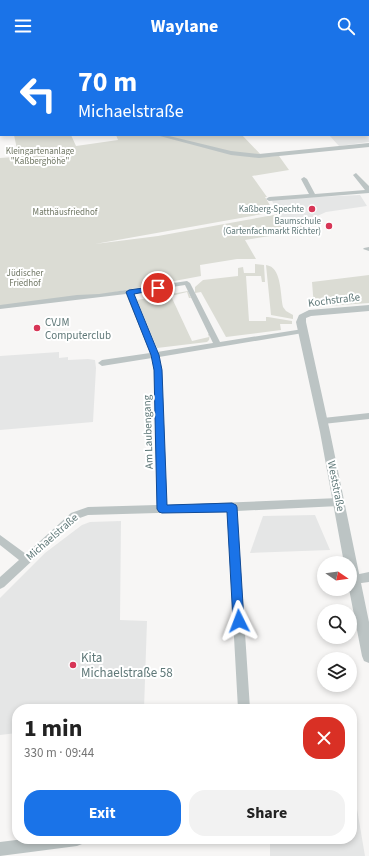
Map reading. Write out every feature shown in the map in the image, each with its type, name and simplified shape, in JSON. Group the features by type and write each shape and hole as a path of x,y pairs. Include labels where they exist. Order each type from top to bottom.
{"street":[{"path":"163,136 231,153 259,156 369,145"},
{"path":"356,175 369,191"},
{"path":"304,179 313,195"},
{"path":"269,199 369,191"},
{"path":"0,309 77,297 91,297 187,283 218,345"},
{"name":"Am Laubengang","path":"129,292 155,355 158,370 162,509"},
{"name":"Kochstraße","path":"302,318 313,312 369,308"},
{"name":"Weststraße","path":"302,318 301,322 323,421 350,556"},
{"path":"102,363 303,331"},
{"path":"323,421 369,416"},
{"name":"Michaelstraße","path":"0,584 74,516 88,510 232,507 339,502"},
{"path":"232,507 244,704"},
{"path":"0,539 26,560"},
{"path":"357,579 369,578"},
{"name":"Weststraße","path":"357,594 369,656"},
{"path":"0,849 38,844"}],"shaded area":[{"path":"330,136 369,136 369,142 339,146"},
{"name":"Kaßberg-Spechte","path":"360,195 367,206 326,212 311,219 301,221 282,219 272,201 274,199"},
{"path":"59,352 59,358 68,357 68,360 95,360 96,368 93,422 0,430 0,356"},
{"path":"315,515 330,550 250,553 263,516"},
{"name":"Kita Michaelstraße 58","path":"121,521 120,620 147,621 144,704 12,704 12,734 0,735 0,598 45,553 82,525 90,522"},
{"path":"357,809 365,856 270,856 270,844 357,844"}],"green space":[{"path":"14,136 71,136 76,146 118,140 116,136 243,136 263,157 279,156 289,170 252,176 267,197 265,197 274,212 95,244 158,236 279,214 282,219 301,221 308,230 245,240 256,259 237,259 200,265 201,276 94,296 0,306 0,158 13,157 18,154"},
{"path":"255,264 264,265 265,282 262,282 261,276 246,276 249,321 266,321 266,317 268,317 292,321 292,324 280,324 281,330 226,337 201,292 195,293 195,287 203,280 238,276 238,268 243,267 244,273 255,273"},
{"path":"266,265 271,267 278,276 283,307 286,311 293,315 293,319 271,315"},
{"path":"369,275 369,303 314,307 312,282"},
{"path":"188,291 191,298 189,298 187,292 171,296 192,341 209,337 208,334 210,334 209,340 207,342 157,348 137,300"}],"place":[{"name":"Kaßberg-Spechte","path":"312,209"},
{"name":"Baumschule (Gartenfachmarkt Richter)","path":"329,226"},
{"name":"CVJM Computerclub","path":"37,328"},
{"name":"Kita Michaelstraße 58","path":"73,665"}],"route":[{"path":"158,288 129,292 155,355 158,370 162,509 232,507 239,621"}],"park label":[{"name":"Kleingartenanlage \"Kaßberghöhe\"","path":"40,156"},
{"name":"Matthäusfriedhof","path":"65,212"},
{"name":"Jüdischer Friedhof","path":"25,278"}]}
